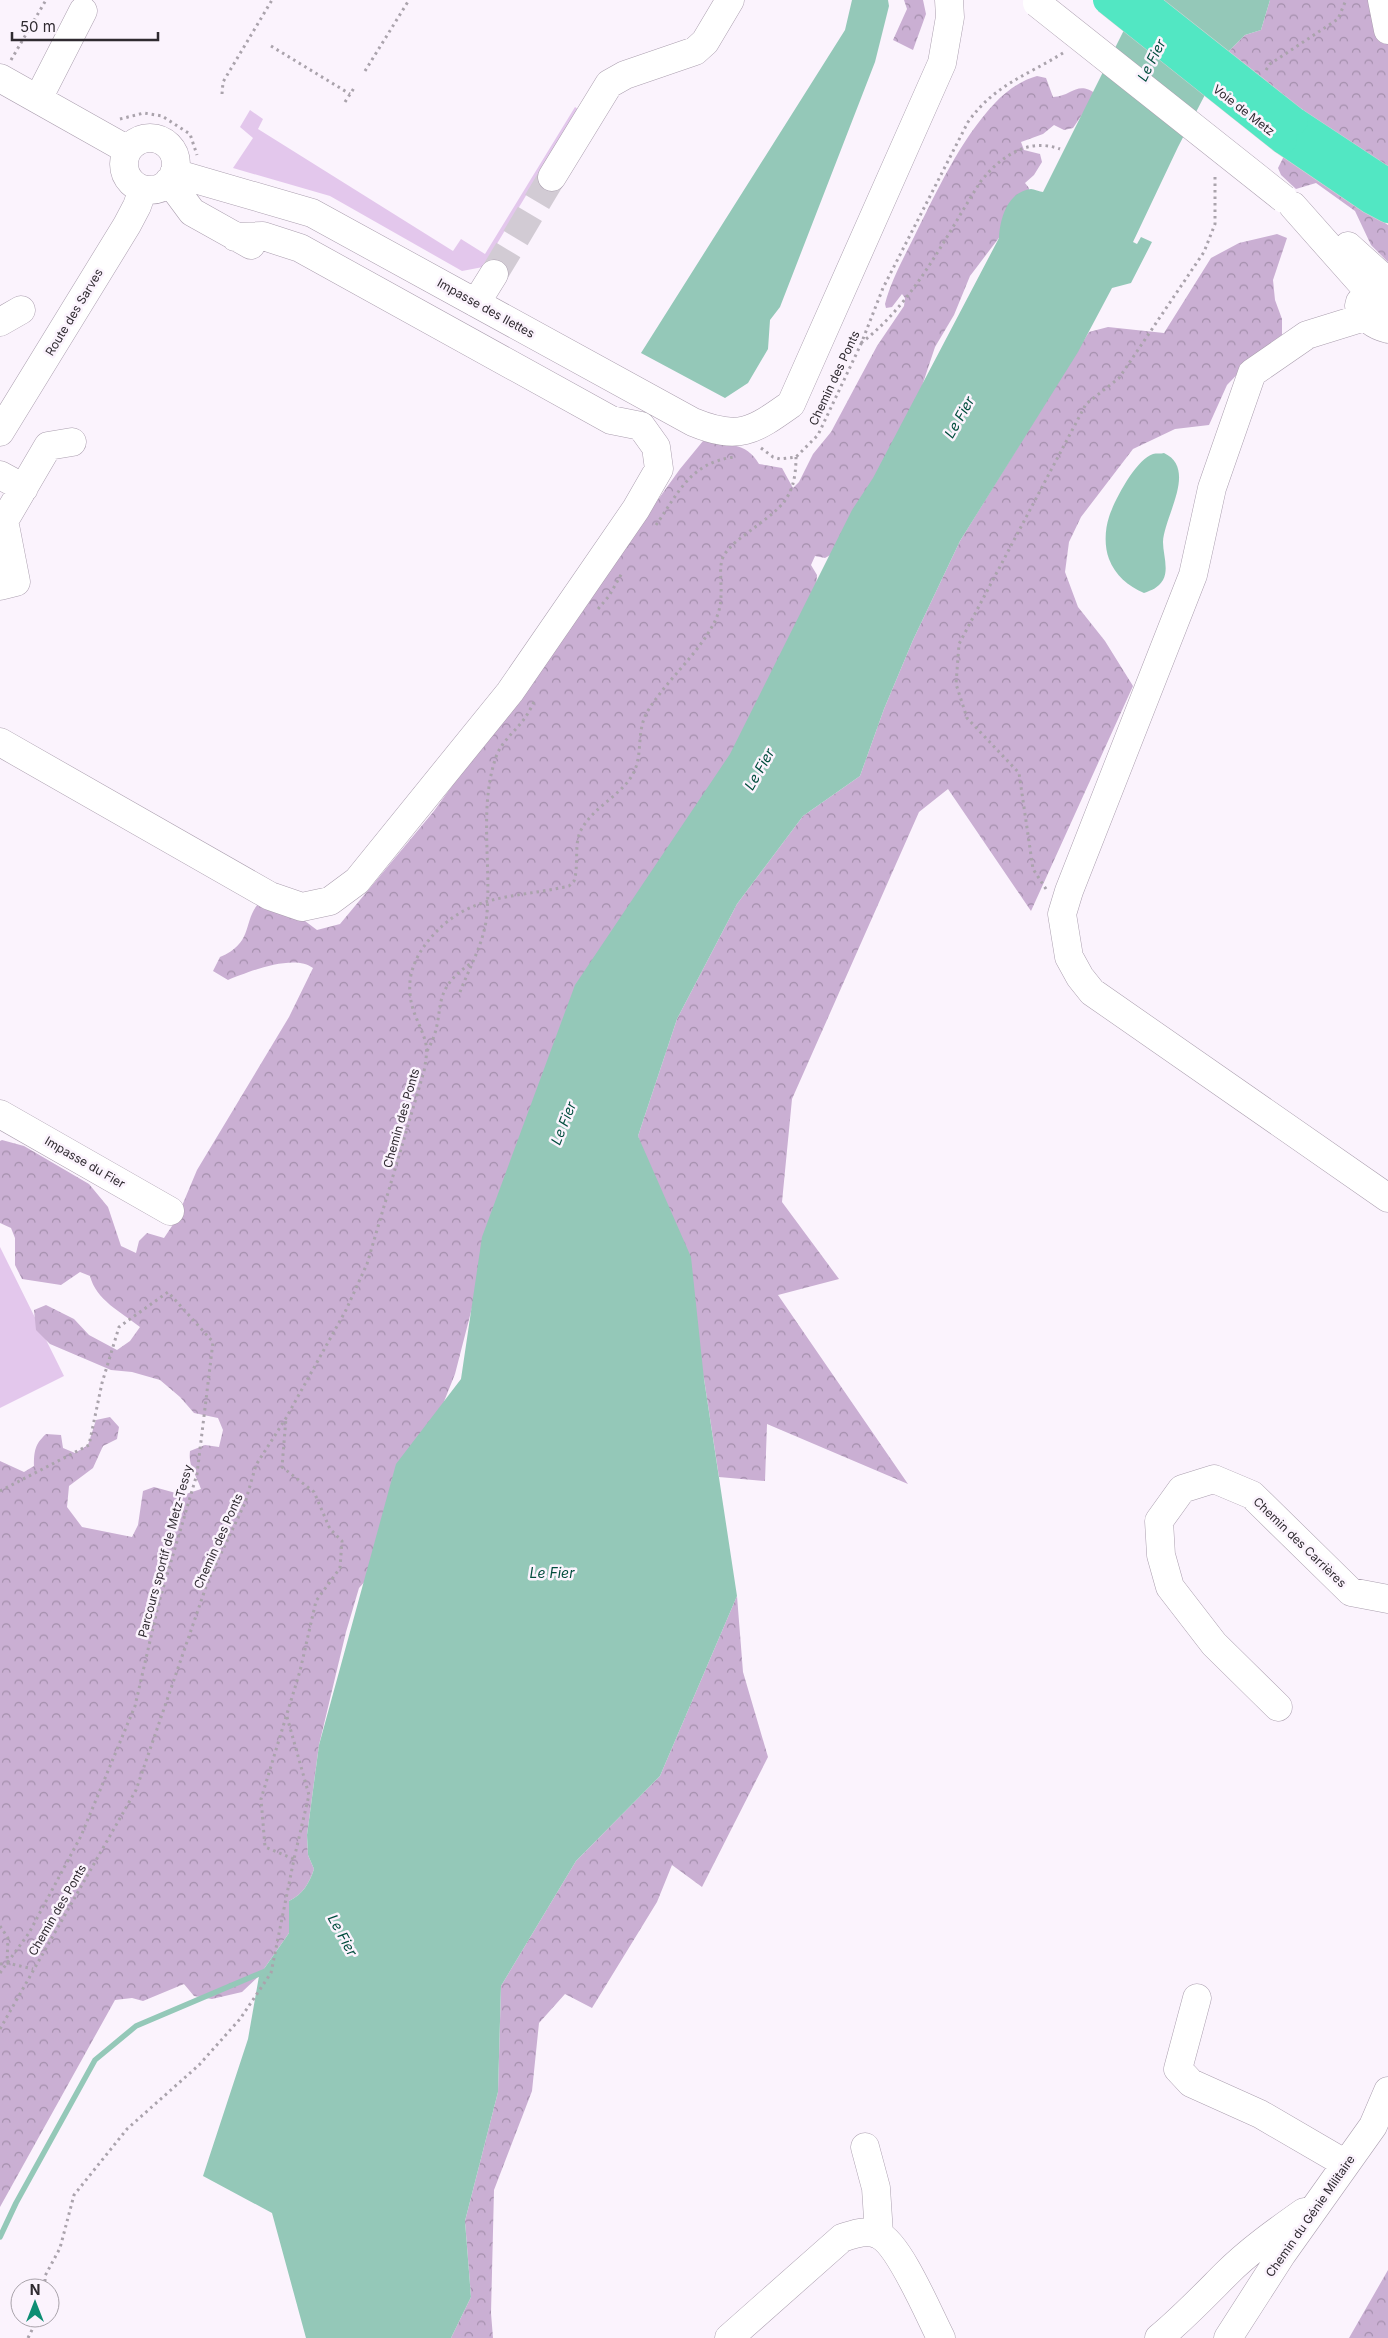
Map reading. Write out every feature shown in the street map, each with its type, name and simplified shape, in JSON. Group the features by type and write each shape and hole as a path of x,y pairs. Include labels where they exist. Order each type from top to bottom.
{"highway":[{"name":"Voie de Metz","path":"1107,0 1289,130 1384,201"},
{"name":"Voie de Metz","path":"1141,0 1289,130"}],"street":[{"path":"552,177 609,84 625,75 695,52 705,42 730,0"},
{"path":"746,430 791,404 942,62 949,25 949,0"},
{"path":"1382,0 1388,30"},
{"path":"1036,1 1289,202 1378,281 1359,306 1380,318"},
{"path":"38,99 83,11"},
{"path":"0,78 128,150"},
{"path":"146,138 163,141 174,154 176,166 172,177 160,188 142,188 132,183 126,173 124,161 128,150 134,143 146,138"},
{"path":"172,177 192,212 274,258"},
{"name":"Impasse des Ilettes","path":"172,177 207,183 312,212 693,422 709,428 746,430"},
{"name":"Route des Sarves","path":"3,421 127,224 137,206 142,188"},
{"path":"0,742 270,896 302,907 330,901 357,881 510,692 636,509 659,470 656,447 641,426 611,420 300,248 263,236 235,237"},
{"path":"476,303 494,274"},
{"path":"1380,318 1307,335 1252,373 1212,488 1193,576 1069,891 1062,914 1069,957 1080,977 1092,992 1388,1198"},
{"path":"8,584 2,524 48,446 72,442"},
{"path":"0,475 24,488"},
{"name":"Impasse du Fier","path":"0,1114 170,1211"},
{"name":"Chemin des Carrières","path":"1278,1707 1214,1644 1170,1587 1161,1555 1159,1521 1182,1489 1214,1479 1252,1495 1351,1592 1388,1599"},
{"path":"1197,1998 1178,2069 1191,2082 1260,2114 1346,2164"},
{"name":"Chemin du Génie Militaire","path":"1228,2338 1373,2126 1388,2091"},
{"path":"865,2147 876,2188 879,2234"},
{"path":"1159,2338 1188,2314 1234,2267 1277,2231 1320,2202"},
{"path":"729,2338 842,2238 857,2232 879,2234 894,2247 941,2338"}],"path":[{"path":"0,78 46,0"},
{"path":"222,94 223,82 272,0"},
{"path":"365,71 409,0"},
{"path":"1263,75 1270,64 1338,19 1346,0"},
{"path":"271,46 350,94"},
{"name":"Chemin des Ponts","path":"0,2029 136,1790 208,1581 245,1503 258,1461 286,1418 346,1310 367,1264 381,1210 402,1150 424,1071 425,1040 412,1009 410,992 415,960 445,922 472,905 569,886 574,881 579,834 590,816 633,774 638,760 640,730 643,718 658,696 693,656 714,624 721,597 723,557 736,542 776,512 786,501 793,488 796,457 818,435 826,422 888,279 959,138 978,108 1008,83 1040,67 1069,48"},
{"path":"345,102 354,88"},
{"path":"115,119 150,113 162,116 177,125 193,138 197,155 209,161 210,172 207,183"},
{"path":"861,344 881,328 909,295 981,181 994,164 1007,155 1024,148 1051,146 1060,149"},
{"path":"1062,914 1033,869 1018,773 967,718 956,684 959,644 1086,404 1119,378 1204,252 1216,224 1214,165"},
{"path":"746,430 764,452 780,459 796,457"},
{"path":"655,526 693,473 713,461 739,455 742,450 746,430"},
{"path":"597,610 609,596 624,570"},
{"path":"460,992 470,964 480,944 488,901 487,806 490,777 501,746 522,722 539,692"},
{"path":"426,1052 436,1031 440,1000 446,987 453,976 470,964"},
{"name":"Parcours sportif de Metz-Tessy","path":"0,1491 89,1444 102,1383 120,1326 168,1292 213,1342 197,1474 159,1602 135,1706 82,1836 30,1933 0,1973"},
{"path":"286,1418 282,1466 314,1492 330,1529 342,1541 340,1568 316,1601 300,1671 260,1799 265,1847 294,1859"},
{"path":"45,2278 60,2248 74,2195 127,2129 199,2065 240,2019 271,1973 309,1795 286,1716"},
{"path":"0,1926 8,1938 7,1963"},
{"path":"0,1964 7,1963 33,1969"}],"shaded area":[{"path":"575,107 578,109 483,267 462,271 330,196 233,168 253,138 240,127 250,110 263,119 258,129 453,251 461,239 485,254"},
{"path":"0,1247 64,1376 0,1408"}],"green space":[{"path":"904,0 923,0 926,14 913,50 893,40 907,9"},
{"path":"1270,0 1388,0 1388,167 1341,142 1226,54 1245,35 1261,30"},
{"path":"1037,76 1046,78 1053,97 1084,88 1096,94 1073,128 1064,130 1054,125 1043,134 1021,142 1024,150 1040,154 1042,162 1034,175 1025,183 1029,188 1030,197 970,276 954,315 935,347 919,395 841,549 825,558 815,556 811,565 817,575 816,590 473,1304 455,1374 378,1567 359,1588 346,1632 319,1745 307,1835 308,1855 314,1869 305,1888 289,1901 289,1933 259,1976 242,1992 212,1999 194,1996 184,1984 143,2001 132,1998 115,2000 0,2207 0,1461 24,1472 34,1466 36,1448 39,1441 46,1434 61,1435 63,1448 75,1453 88,1445 96,1420 110,1417 119,1427 117,1439 103,1446 93,1468 69,1486 67,1507 82,1527 132,1537 138,1525 143,1491 154,1487 183,1495 201,1489 191,1466 190,1451 205,1445 219,1447 223,1430 218,1418 194,1413 180,1397 160,1380 132,1372 111,1370 50,1344 36,1330 34,1310 46,1305 74,1319 89,1335 117,1350 130,1341 140,1327 103,1299 90,1276 80,1272 61,1285 22,1279 15,1265 15,1238 11,1228 0,1223 0,1141 24,1146 89,1184 108,1207 121,1246 136,1253 139,1241 147,1233 164,1238 176,1220 197,1170 289,1017 313,968 295,962 283,963 271,965 228,980 213,971 220,957 232,951 244,937 256,907 263,899 297,915 317,930 340,924 434,811 680,469 703,441 735,445 748,451 759,464 782,468 793,488 799,482 813,454 831,432 877,346 904,306 905,298 902,294 892,307 886,308 885,304 898,270 950,167 982,117 995,103 1014,86"},
{"path":"1284,156 1388,225 1388,262 1371,245 1355,211 1316,183 1296,189 1281,175 1278,168"},
{"path":"1277,234 1287,238 1273,280 1275,300 1282,319 1282,335 1254,357 1227,385 1209,425 1175,429 1133,449 1081,517 1069,542 1065,572 1078,607 1105,641 1133,686 1031,911 948,789 919,812 792,1099 782,1202 839,1279 778,1295 908,1484 767,1424 765,1481 719,1477 704,1379 638,1136 677,1019 737,904 803,816 860,776 884,709 913,640 960,541 1089,332 1108,327 1164,333 1211,258 1239,243"},
{"path":"737,1596 743,1672 768,1757 702,1887 672,1865 657,1902 592,2008 565,1994 539,2023 532,2091 494,2190 491,2313 493,2338 451,2338 471,2297 465,2221 498,2092 501,1986 576,1861 660,1776"},
{"path":"1388,2270 1388,2338 1349,2338"}],"water":[{"path":"852,0 888,0 889,6 875,62 780,307 770,320 768,349 748,383 725,398 641,353 845,30"},
{"name":"Le Fier","path":"1139,0 1270,0 1261,30 1245,35 1226,54 1178,147 1133,242 1137,244 1141,237 1152,242 1131,283 1112,288 1078,352 960,541 913,640 884,709 860,776 803,816 737,904 677,1019 638,1136 691,1257 704,1379 737,1596 660,1776 576,1861 501,1986 498,2092 465,2221 471,2297 451,2338 306,2338 272,2213 203,2176 248,2039 259,1976 289,1933 289,1901 305,1888 314,1869 308,1855 307,1835 319,1745 396,1464 461,1379 482,1237 575,985 730,754 852,510 873,478 999,238 1006,207 1016,195 1023,191 1031,189 1043,192"},
{"path":"1164,453 1174,460 1178,470 1179,481 1163,542 1166,566 1165,576 1157,587 1144,593 1123,579 1112,565 1106,549 1107,527 1109,517 1126,481 1146,457"}],"waterway":[{"path":"0,2237 16,2203 95,2060 136,2026 268,1970"}],"tunnel":[{"path":"494,274 552,177"}]}
